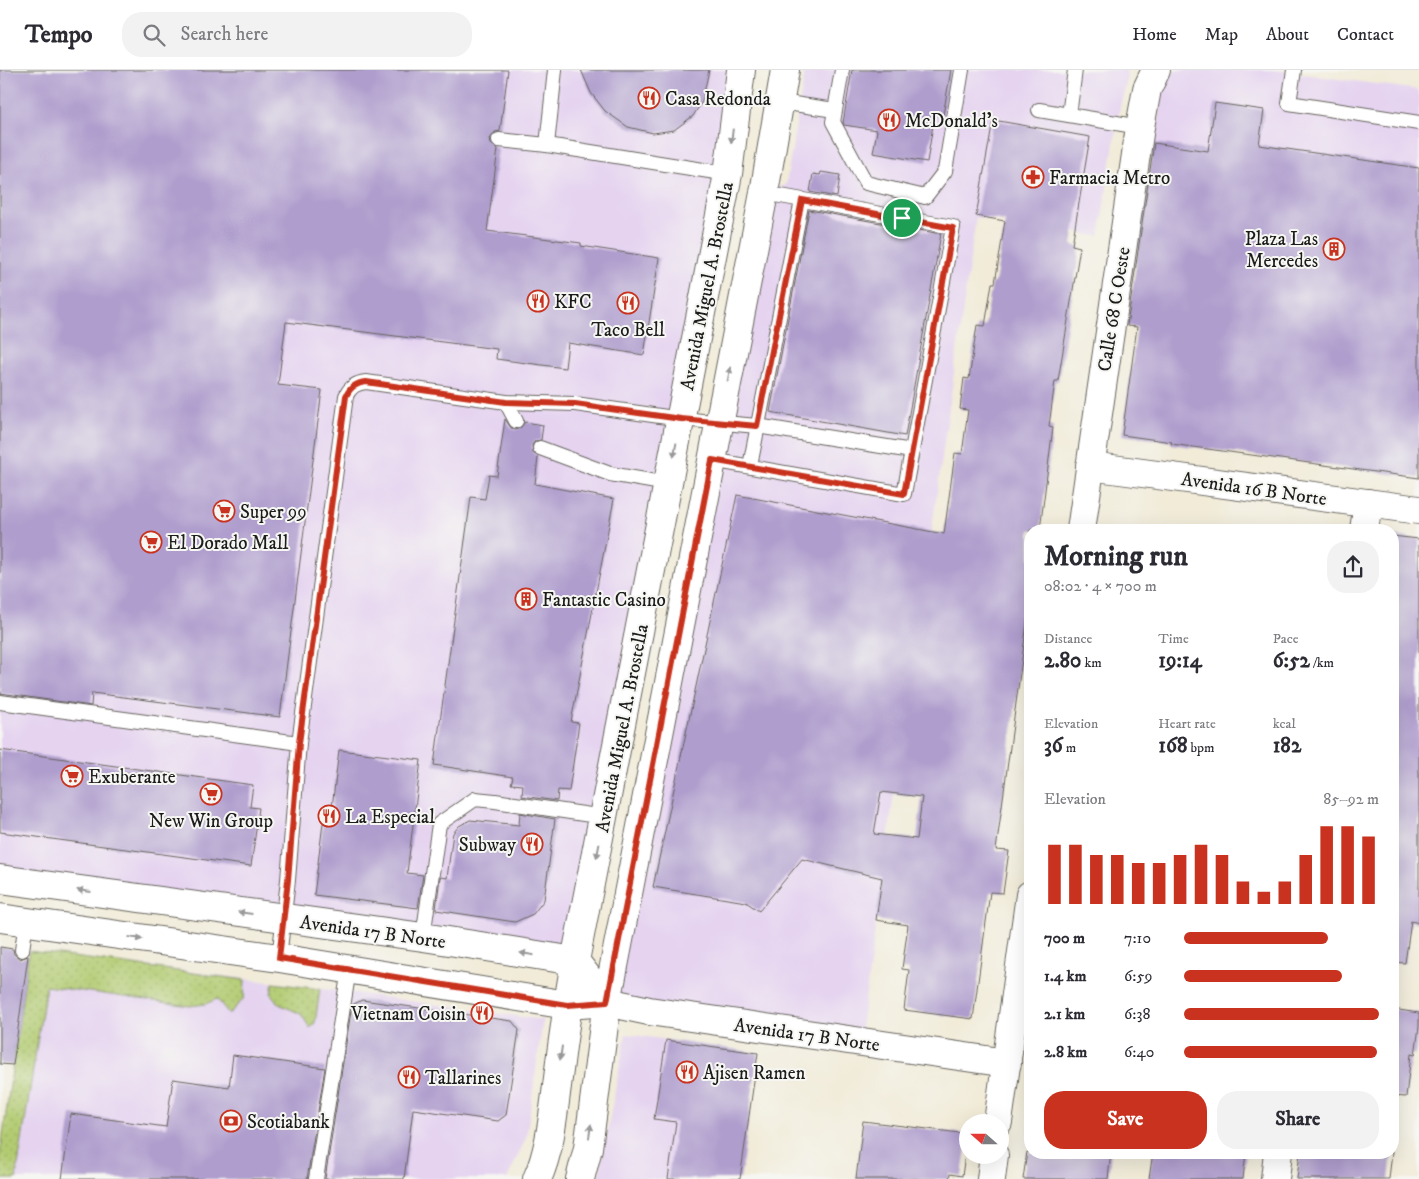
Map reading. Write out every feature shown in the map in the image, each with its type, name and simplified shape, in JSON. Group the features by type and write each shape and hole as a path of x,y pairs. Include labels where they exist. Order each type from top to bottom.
{"street":[{"name":"Avenida Miguel A. Brostella","path":"537,1179 543,1167 553,1113 567,1005 728,174 741,70"},
{"name":"Avenida Miguel A. Brostella","path":"580,1179 589,1138 607,1002 684,612 764,193 785,70"},
{"name":"Calle 68 C Oeste","path":"1082,524 1147,76"},
{"name":"Avenida 16 B Norte","path":"1090,466 1419,510"},
{"path":"1365,524 1368,503"},
{"path":"645,606 684,612"},
{"name":"Avenida 17 B Norte","path":"0,879 423,937 576,961"},
{"name":"Avenida 17 B Norte","path":"0,918 279,958 567,1005 607,1002 649,1011 1007,1063"},
{"path":"999,1114 1024,939"},
{"path":"576,961 607,1002"},
{"path":"1275,1179 1277,1159"},
{"path":"991,1179 993,1164"}],"lane":[{"path":"547,145 555,70"},
{"path":"842,70 833,122 866,183 925,197 945,171 962,70"},
{"path":"1069,115 1075,70"},
{"path":"1294,70 1289,103 1419,123"},
{"path":"780,102 835,110"},
{"path":"1039,110 1140,127"},
{"path":"499,140 547,145 728,174"},
{"path":"712,460 904,494 953,228 764,193"},
{"path":"750,466 802,200"},
{"path":"279,958 299,743 346,396 349,390 358,382 506,402 575,404 681,419 757,426 912,451"},
{"path":"506,402 516,421"},
{"path":"540,448 610,474 668,484"},
{"path":"0,702 299,743"},
{"path":"423,937 439,824 475,799 604,817"},
{"path":"22,950 26,922"},
{"path":"316,1179 349,969"}],"shaded area":[{"path":"0,70 741,70 575,961 0,879"},
{"path":"805,70 1126,70 1127,80 1120,106 1099,236 976,217 859,1042 607,1002 764,193 786,185"},
{"path":"1179,70 1273,70 1419,90 1419,368 1241,280 1136,264 1165,74"},
{"path":"29,951 339,991 543,1020 526,1138 507,1179 0,1179 0,1155"},
{"path":"626,1034 758,1053 740,1179 598,1179"}],"green space":[{"path":"29,951 245,980 244,998 229,1014 217,999 205,1004 190,1006 46,986 16,1179 0,1179 0,1155"},
{"path":"273,983 320,989 315,1023 310,1028 301,1014 279,1004 271,994"}],"building":[{"name":"El Dorado Mall","path":"0,70 508,70 500,131 495,132 490,139 491,144 498,149 487,231 581,243 581,246 659,258 644,355 568,343 565,368 496,359 497,349 286,322 278,385 322,390 280,717 92,693 91,706 0,693"},
{"name":"Casa Redonda","path":"581,70 709,70 702,102 693,116 674,130 653,133 628,127 605,111 591,93"},
{"name":"McDonald's","path":"852,70 951,70 943,115 935,113 927,162 873,153 877,130 844,125"},
{"path":"1215,103 1264,110 1259,145 1419,168 1419,478 1171,444 1172,442 1122,435 1137,327 1127,326 1154,143 1208,151"},
{"path":"993,120 1090,137 1072,245 1080,247 1058,381 1055,381 1049,426 1053,427 1041,524 1024,524 1024,644 996,850 1009,851 1003,893 990,892 973,1019 904,1010 909,970 902,969 908,925 876,920 882,878 802,859 759,911 746,902 653,887 737,495 944,534 955,453 962,454 968,410 960,409 964,378 969,379 977,325 985,326 992,283 995,283 1005,221 976,216","holes":["881,792 922,797 917,839 874,834"]},
{"path":"821,172 840,175 837,197 810,192 813,174 820,175"},
{"path":"809,210 941,234 905,436 770,412"},
{"name":"Fantastic Casino","path":"505,419 511,428 515,430 520,428 525,422 543,425 541,440 535,441 532,445 533,453 538,457 535,484 614,499 571,722 579,723 569,791 558,790 557,801 522,796 523,785 511,784 513,777 434,765 471,497 485,499 489,475 497,476"},
{"path":"1399,537 1419,539 1419,923 1411,921 1405,963 1399,963"},
{"path":"0,750 253,785 250,807 259,808 251,866 0,832"},
{"path":"339,750 421,760 407,873 423,875 418,908 314,895 323,823 330,824"},
{"path":"520,813 555,819 544,900 533,914 515,922 436,910 440,877 447,878 453,833 459,826 470,820 519,825"},
{"path":"0,947 13,949 14,954 20,959 28,956 13,1065 0,1064"},
{"path":"362,1000 512,1021 519,1030 506,1115 498,1121 413,1109 404,1179 325,1179 352,1005"},
{"path":"1399,1010 1419,1013 1415,1055 1411,1054 1406,1097 1399,1096"},
{"path":"666,1040 758,1053 740,1179 668,1179 676,1122 654,1119"},
{"name":"Scotiabank","path":"233,1055 325,1068 307,1179 62,1179 71,1114 166,1127 173,1079 229,1087"},
{"path":"863,1121 959,1133 959,1164 964,1164 962,1176 950,1174 949,1179 856,1179"},
{"path":"1026,1159 1110,1159 1108,1179 1023,1179"},
{"path":"1152,1159 1245,1159 1243,1179 1149,1179"},
{"path":"1299,1159 1391,1159 1389,1179 1297,1179"}],"place":[{"name":"Casa Redonda","path":"649,98"},
{"name":"McDonald's","path":"889,120"},
{"name":"Farmacia Metro","path":"1033,177"},
{"name":"Plaza Las Mercedes","path":"1334,249"},
{"name":"KFC","path":"538,301"},
{"name":"Taco Bell","path":"628,303"},
{"name":"Super 99","path":"224,511"},
{"name":"El Dorado Mall","path":"151,542"},
{"name":"Fantastic Casino","path":"526,599"},
{"name":"Exuberante","path":"72,776"},
{"name":"New Win Group","path":"211,794"},
{"name":"La Especial","path":"329,816"},
{"name":"Subway","path":"532,844"},
{"name":"Vietnam Coisin","path":"482,1013"},
{"name":"Ajisen Ramen","path":"687,1072"},
{"name":"Tallarines","path":"409,1077"},
{"name":"Scotiabank","path":"231,1121"}],"route":[{"path":"802,200 902,218 953,228 904,494 712,460 607,1002 567,1005 279,958 288,880 299,743 346,396 349,390 358,382 366,382 506,402 575,404 681,419 757,426 802,200"}]}
